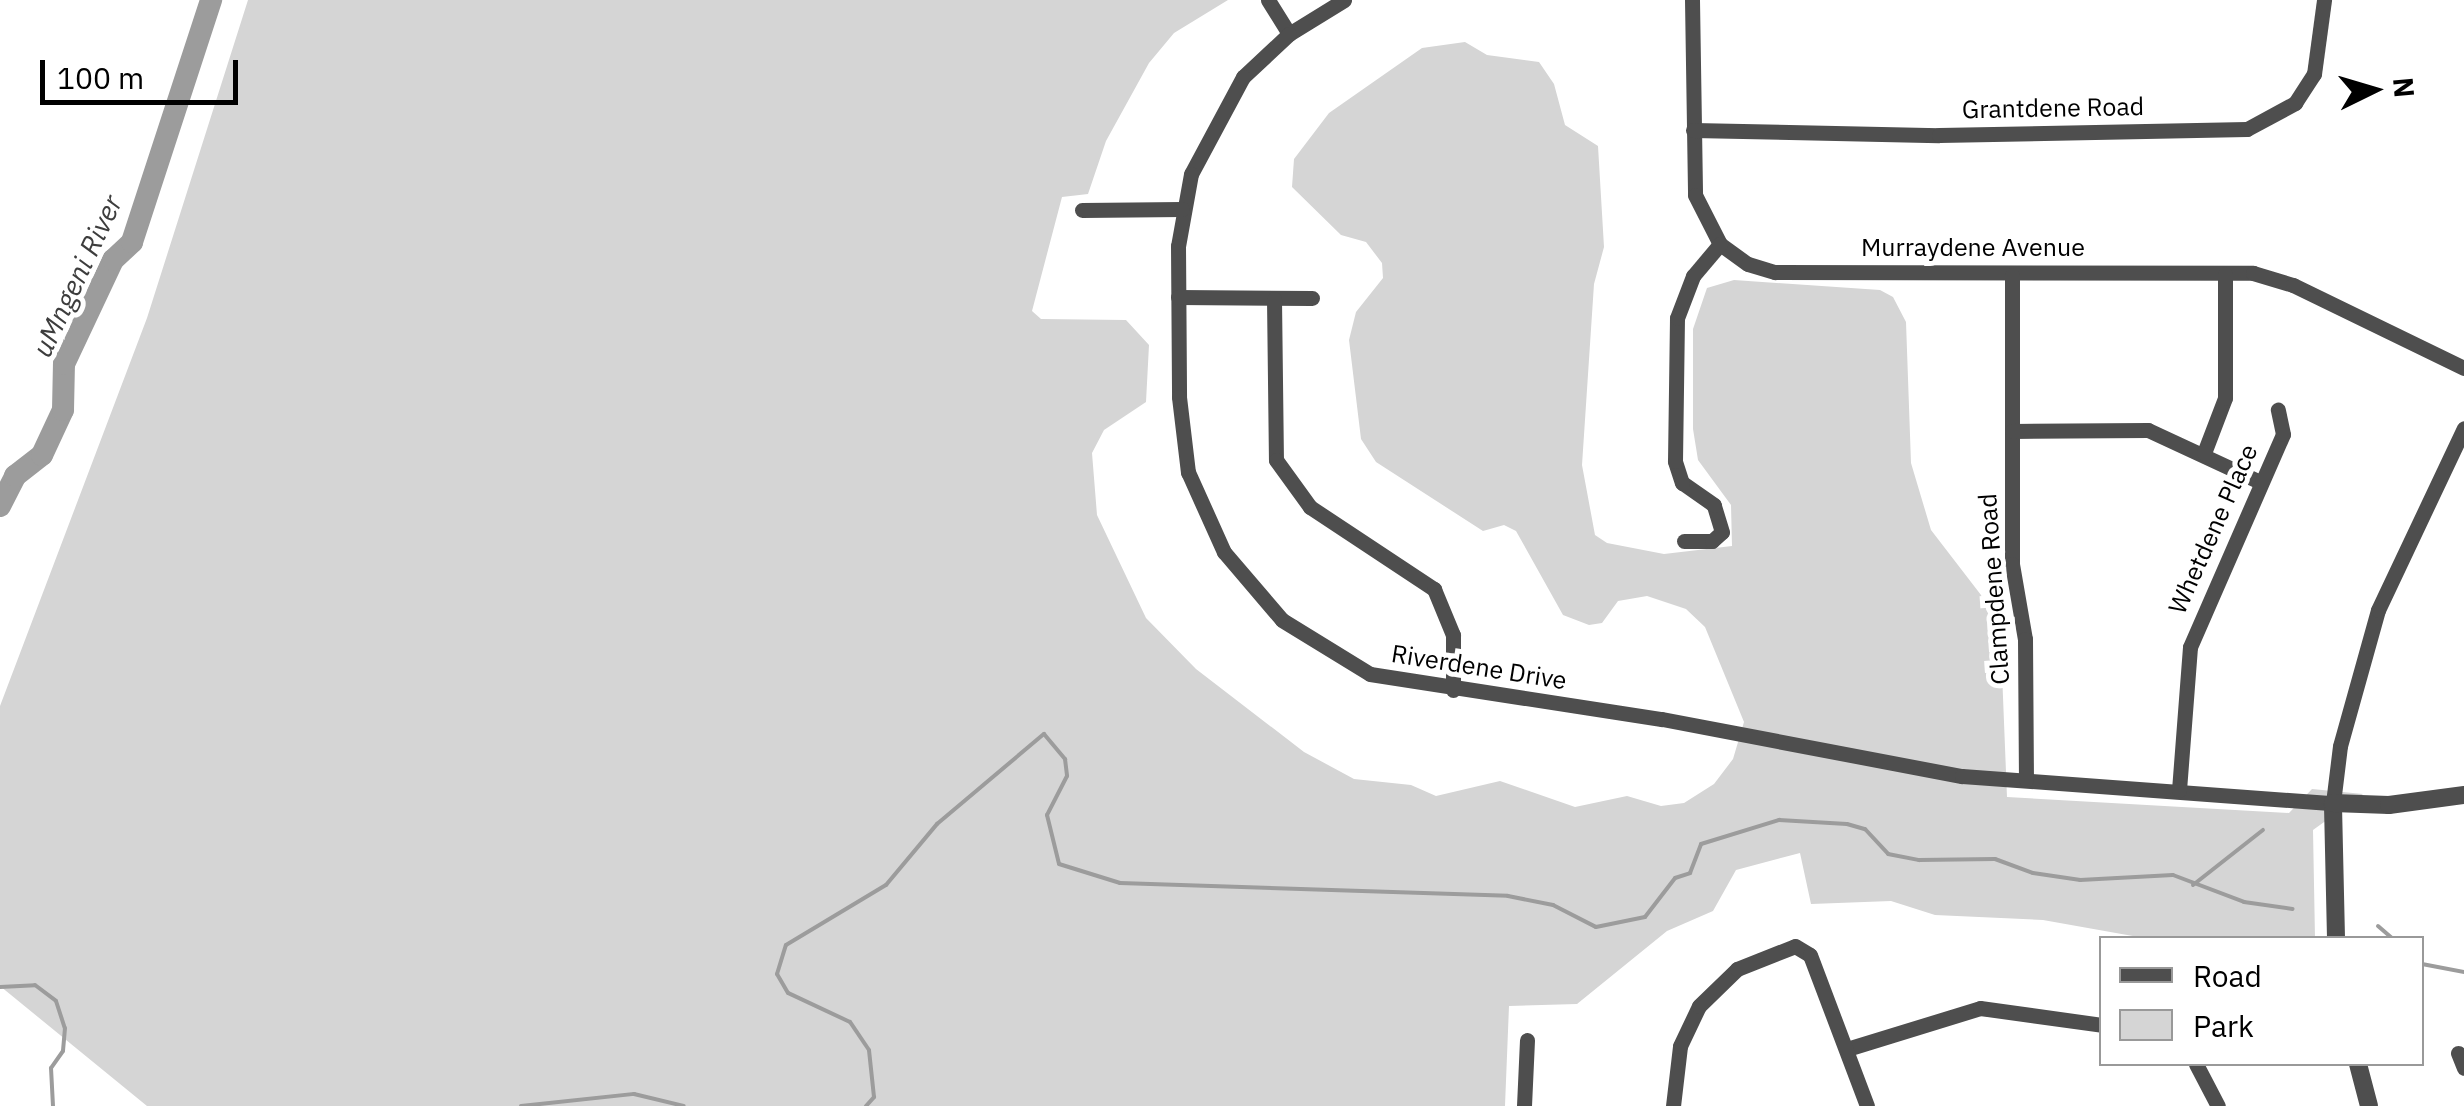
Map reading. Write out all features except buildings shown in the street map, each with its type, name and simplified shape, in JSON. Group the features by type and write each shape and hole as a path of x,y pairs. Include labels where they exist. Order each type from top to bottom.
{"street":[{"path":"1268,0 1289,34"},
{"name":"Riverdene Drive","path":"1344,0 1289,34 1243,78 1212,125 1182,208 1178,297 1188,472 1224,552 1282,620 1330,654 1370,674 1453,690 1662,719 1962,776 2333,803"},
{"path":"1684,541 1712,541 1722,532 1714,506 1682,484 1675,461 1677,318 1693,276 1720,244 1695,195 1692,0"},
{"name":"Grantdene Road","path":"1693,130 1939,135 2247,129 2294,104 2314,74 2324,0"},
{"path":"1082,210 1182,208"},
{"name":"Murraydene Avenue","path":"1720,244 1748,264 1775,272 2254,273 2294,285 2464,368"},
{"path":"2204,453 2225,398 2225,274"},
{"name":"Clampdene Road","path":"2012,275 2012,564 2025,639 2026,780"},
{"path":"1178,297 1312,298"},
{"path":"1274,299 1276,460 1310,507 1434,589 1453,635 1453,690"},
{"name":"Whetdene Place","path":"2179,790 2190,647 2283,434 2278,410"},
{"path":"2336,936 2333,803 2340,746 2378,610 2464,428"},
{"path":"2012,431 2148,430 2260,482"},
{"path":"2333,803 2389,805 2464,794"},
{"path":"1673,1106 1680,1046 1699,1006 1736,970 1786,947 1808,951 1867,1106"},
{"path":"1847,1049 1980,1008 2099,1025"},
{"path":"1524,1106 1527,1040"},
{"path":"2197,1066 2218,1106"},
{"path":"2359,1066 2369,1106"}],"green space":[{"path":"248,0 1228,0 1174,33 1149,63 1106,141 1088,194 1062,197 1032,311 1041,319 1126,320 1149,345 1146,402 1104,430 1092,453 1097,515 1146,618 1196,669 1304,752 1354,779 1411,785 1436,796 1500,781 1575,807 1627,796 1661,806 1684,803 1714,784 1733,759 1744,722 1705,627 1686,609 1647,596 1618,601 1602,623 1589,625 1563,615 1516,531 1504,525 1483,531 1376,462 1361,439 1349,340 1356,312 1383,278 1382,263 1366,242 1341,235 1292,187 1294,159 1329,113 1422,48 1465,42 1487,55 1539,62 1554,84 1565,125 1598,146 1604,247 1594,284 1582,465 1595,535 1607,543 1664,554 1732,546 1731,505 1698,460 1693,429 1693,329 1707,288 1734,280 1880,290 1893,297 1906,322 1911,463 1931,530 1981,595 2001,647 2007,797 2289,813 2312,789 2363,794 2313,830 2315,936 2133,936 2043,920 1935,915 1891,901 1811,904 1800,853 1736,870 1713,911 1667,931 1577,1004 1509,1006 1505,1106 147,1106 0,986 0,706 147,318"}],"waterway":[{"name":"uMngeni River","path":"0,506 15,476 42,455 63,410 64,364 113,260 132,242 211,0"},
{"path":"866,1106 874,1097 869,1050 850,1022 788,993 777,974 786,945 886,885 937,824 1044,734 1065,759 1067,776 1047,815 1059,864 1120,883 1508,896 1553,905 1596,927 1645,917 1675,878 1690,873 1701,844 1779,820 1847,824 1865,829 1888,854 1919,860 1995,859 2033,873 2080,880 2173,875 2244,902 2293,909"},
{"path":"2193,885 2263,830"},
{"path":"2378,926 2390,936"},
{"path":"2424,964 2464,972"},
{"path":"0,987 35,985 56,1001 65,1028 63,1051 51,1068 53,1106"},
{"path":"521,1106 634,1094 684,1106"}]}
